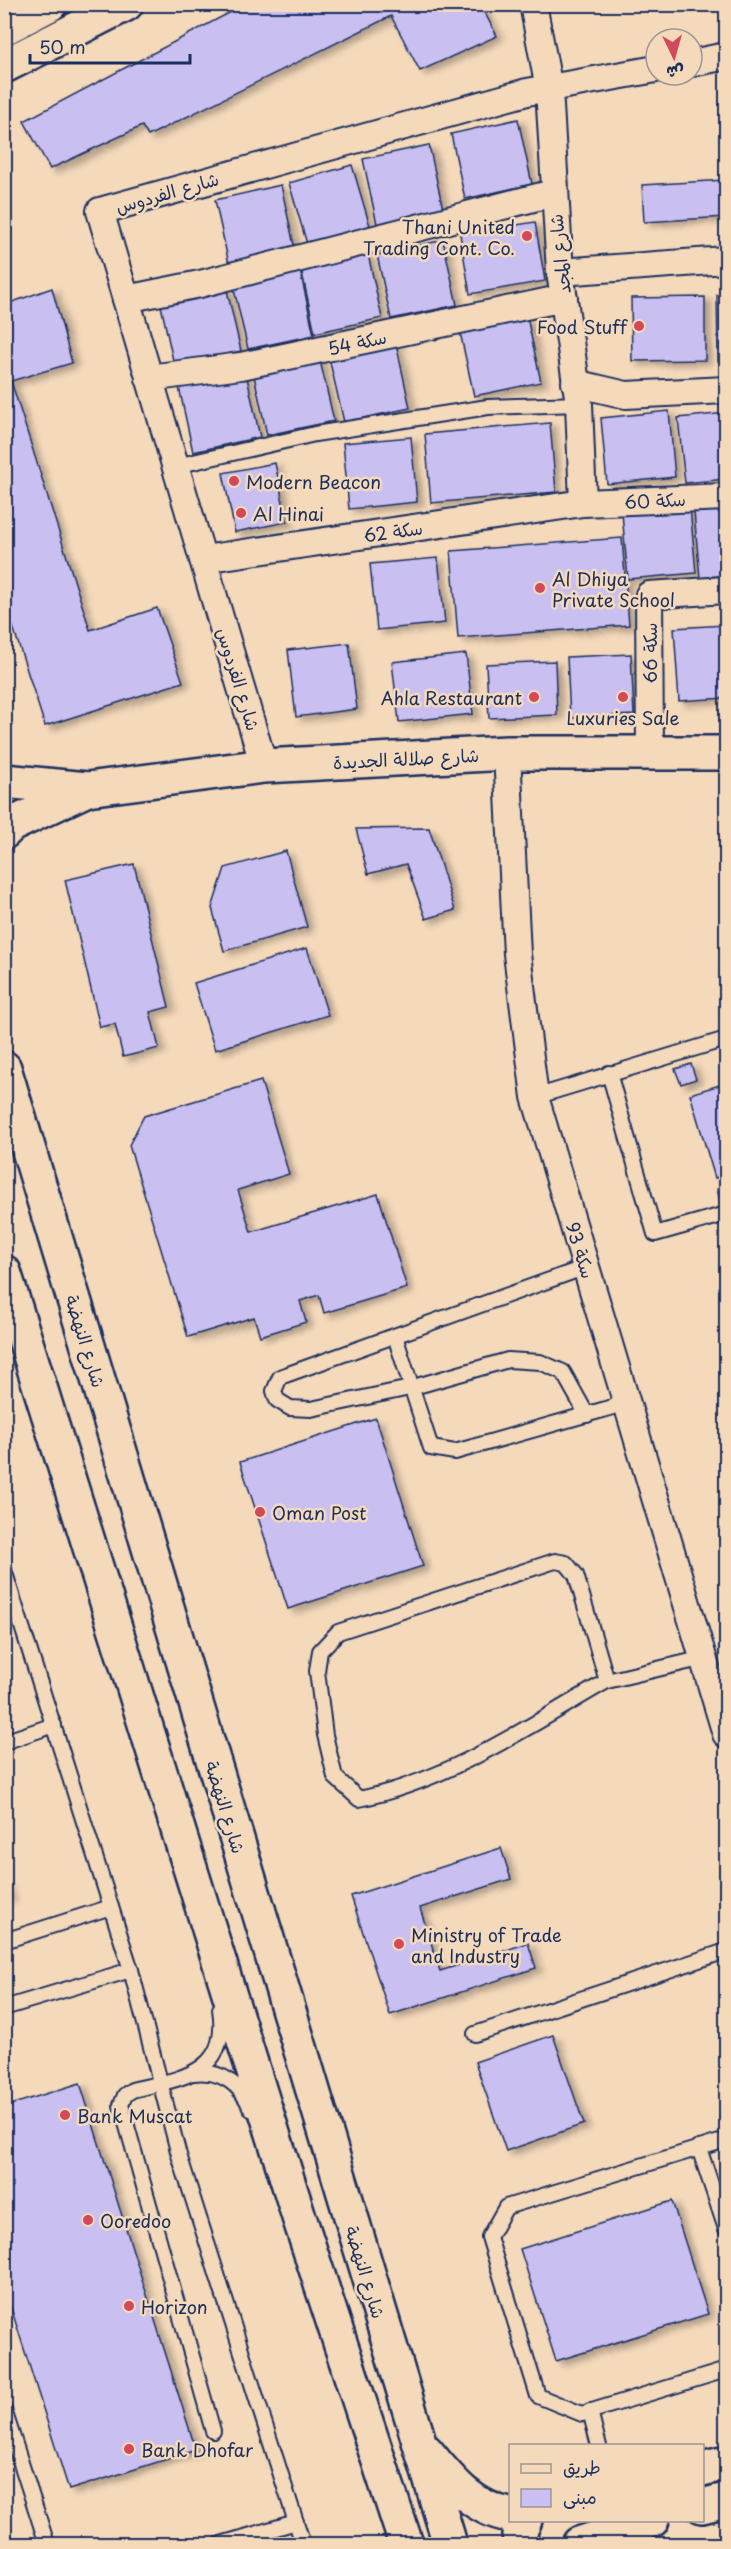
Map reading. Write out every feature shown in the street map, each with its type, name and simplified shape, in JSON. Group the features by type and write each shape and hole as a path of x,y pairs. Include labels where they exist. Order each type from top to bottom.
{"main road":[{"path":"4,28 50,4"},
{"path":"4,66 126,4"},
{"name":"شارع صلالة الجديدة","path":"4,781 87,789 264,765 507,753 726,753"},
{"name":"شارع صلالة الجديدة","path":"4,832 11,825 87,789"},
{"name":"شارع النهضة","path":"4,1068 416,2440 450,2544"},
{"path":"4,1272 299,2217 406,2544"},
{"path":"416,2440 468,2497 485,2508 509,2515"},
{"path":"704,2468 726,2463"},
{"path":"704,2506 726,2500"},
{"path":"522,2544 519,2534 524,2522"},
{"path":"579,2544 646,2522"}],"street":[{"name":"شارع المجد","path":"533,4 549,89 553,193 560,272 577,394 583,503"},
{"path":"704,61 726,56"},
{"name":"شارع الفردوس","path":"264,765 100,211 527,92 644,71"},
{"path":"126,299 200,284 553,193"},
{"path":"560,272 726,260"},
{"name":"سكة 54","path":"150,378 241,366 564,298"},
{"path":"577,394 626,395 726,390"},
{"name":"سكة 60","path":"583,503 726,497"},
{"name":"سكة 62","path":"203,559 583,503"},
{"name":"سكة 66","path":"650,753 649,595 726,590"},
{"name":"سكة 93","path":"507,753 517,954 535,1097 726,1734"}],"lane":[{"path":"176,466 315,434 577,394"},
{"path":"535,1097 726,1039"},
{"path":"609,1073 656,1234 726,1214"},
{"path":"586,1267 280,1377 274,1391 278,1400 290,1408 311,1409 410,1388 508,1360 540,1362 563,1371 586,1415"},
{"path":"394,1336 431,1448 455,1452 627,1403"},
{"path":"607,1681 576,1575 566,1563 555,1561 338,1632 320,1651 317,1671 325,1735 334,1777 359,1799 398,1791 494,1746 607,1681 704,1658"},
{"path":"4,1570 131,1970 179,2155 303,2544"},
{"path":"4,1742 54,1725"},
{"path":"186,1854 183,1864 186,1894 220,2007 222,2026 218,2049 206,2067 132,2090 125,2095 121,2105 213,2431"},
{"path":"4,1941 111,1907"},
{"path":"475,2034 726,1951"},
{"path":"4,2008 131,1970"},
{"path":"189,2074 216,2074 231,2081 242,2092 251,2108 277,2186 299,2217"},
{"path":"726,2140 506,2207 489,2237 538,2396 582,2414 726,2370"},
{"path":"699,2148 726,2229"},
{"path":"4,2410 46,2544"},
{"path":"590,2411 599,2444"},
{"path":"221,2544 296,2522"}],"building":[{"path":"246,4 480,4 497,36 420,71 391,16 148,136 142,126 50,169 24,121"},
{"path":"518,119 532,184 465,199 451,134"},
{"path":"429,145 443,209 377,224 363,159"},
{"path":"352,165 370,226 307,244 289,183"},
{"path":"726,180 726,217 644,222 642,185"},
{"path":"281,185 295,250 229,264 215,200"},
{"path":"535,222 545,281 470,294 460,234"},
{"path":"443,240 457,305 391,319 377,255"},
{"path":"368,254 382,318 315,333 301,268"},
{"path":"300,270 314,335 248,349 233,285"},
{"path":"226,286 241,351 174,365 160,301"},
{"path":"52,288 72,363 11,381 90,630 157,608 183,682 45,726 4,599 4,305"},
{"path":"717,295 726,295 726,361 718,361"},
{"path":"705,297 705,360 632,361 631,298"},
{"path":"527,317 541,382 474,396 460,332"},
{"path":"396,343 410,408 344,422 329,358"},
{"path":"319,356 334,421 267,435 253,371"},
{"path":"246,373 260,437 193,452 179,387"},
{"path":"669,411 675,477 607,484 601,418"},
{"path":"726,413 726,479 685,483 678,418"},
{"path":"550,423 556,492 431,503 425,434"},
{"path":"411,437 417,502 349,509 343,443"},
{"path":"275,463 287,522 235,532 223,473"},
{"path":"690,507 696,573 628,579 622,513"},
{"path":"726,509 726,575 700,578 694,512"},
{"name":"Al Dhiya Private School","path":"622,538 629,625 458,638 451,551"},
{"path":"438,558 445,623 377,630 370,564"},
{"path":"726,625 726,698 679,701 674,628"},
{"path":"349,643 357,709 296,717 288,650"},
{"path":"466,654 473,714 399,722 392,662"},
{"path":"631,654 634,715 570,718 567,657"},
{"path":"555,661 557,715 489,718 486,664"},
{"path":"429,828 455,910 426,919 406,864 368,874 356,829"},
{"path":"286,851 307,927 224,951 212,908 225,868"},
{"path":"134,864 169,1007 150,1012 159,1048 123,1057 115,1024 100,1027 65,880"},
{"path":"307,948 328,1015 215,1050 194,983"},
{"path":"691,1064 696,1079 681,1084 675,1069"},
{"path":"261,1081 289,1174 238,1190 251,1232 378,1194 407,1288 324,1313 319,1295 300,1301 306,1322 260,1336 254,1317 188,1337 129,1145 144,1116"},
{"path":"726,1083 726,1175 715,1178 690,1094"},
{"path":"726,1187 726,1203 721,1204 717,1189"},
{"path":"376,1418 423,1566 288,1609 240,1462"},
{"path":"501,1848 511,1879 420,1908 440,1971 528,1943 536,1968 390,2015 351,1896"},
{"path":"4,1881 10,1897 4,1899"},
{"path":"553,2035 584,2124 506,2151 475,2062"},
{"path":"80,2083 196,2450 69,2490 4,2286 4,2107"},
{"path":"672,2201 708,2314 556,2361 520,2249"}],"place":[{"name":"Thani United Trading Cont. Co.","path":"527,236"},
{"name":"Food Stuff","path":"639,326"},
{"name":"Modern Beacon","path":"234,481"},
{"name":"Al Hinai","path":"241,513"},
{"name":"Al Dhiya Private School","path":"540,588"},
{"name":"Ahla Restaurant","path":"534,697"},
{"name":"Luxuries Sale","path":"623,697"},
{"name":"Oman Post","path":"260,1512"},
{"name":"Ministry of Trade and Industry","path":"399,1944"},
{"name":"Bank Muscat","path":"65,2115"},
{"name":"Ooredoo","path":"88,2220"},
{"name":"Horizon","path":"129,2306"},
{"name":"Bank Dhofar","path":"129,2449"}]}
